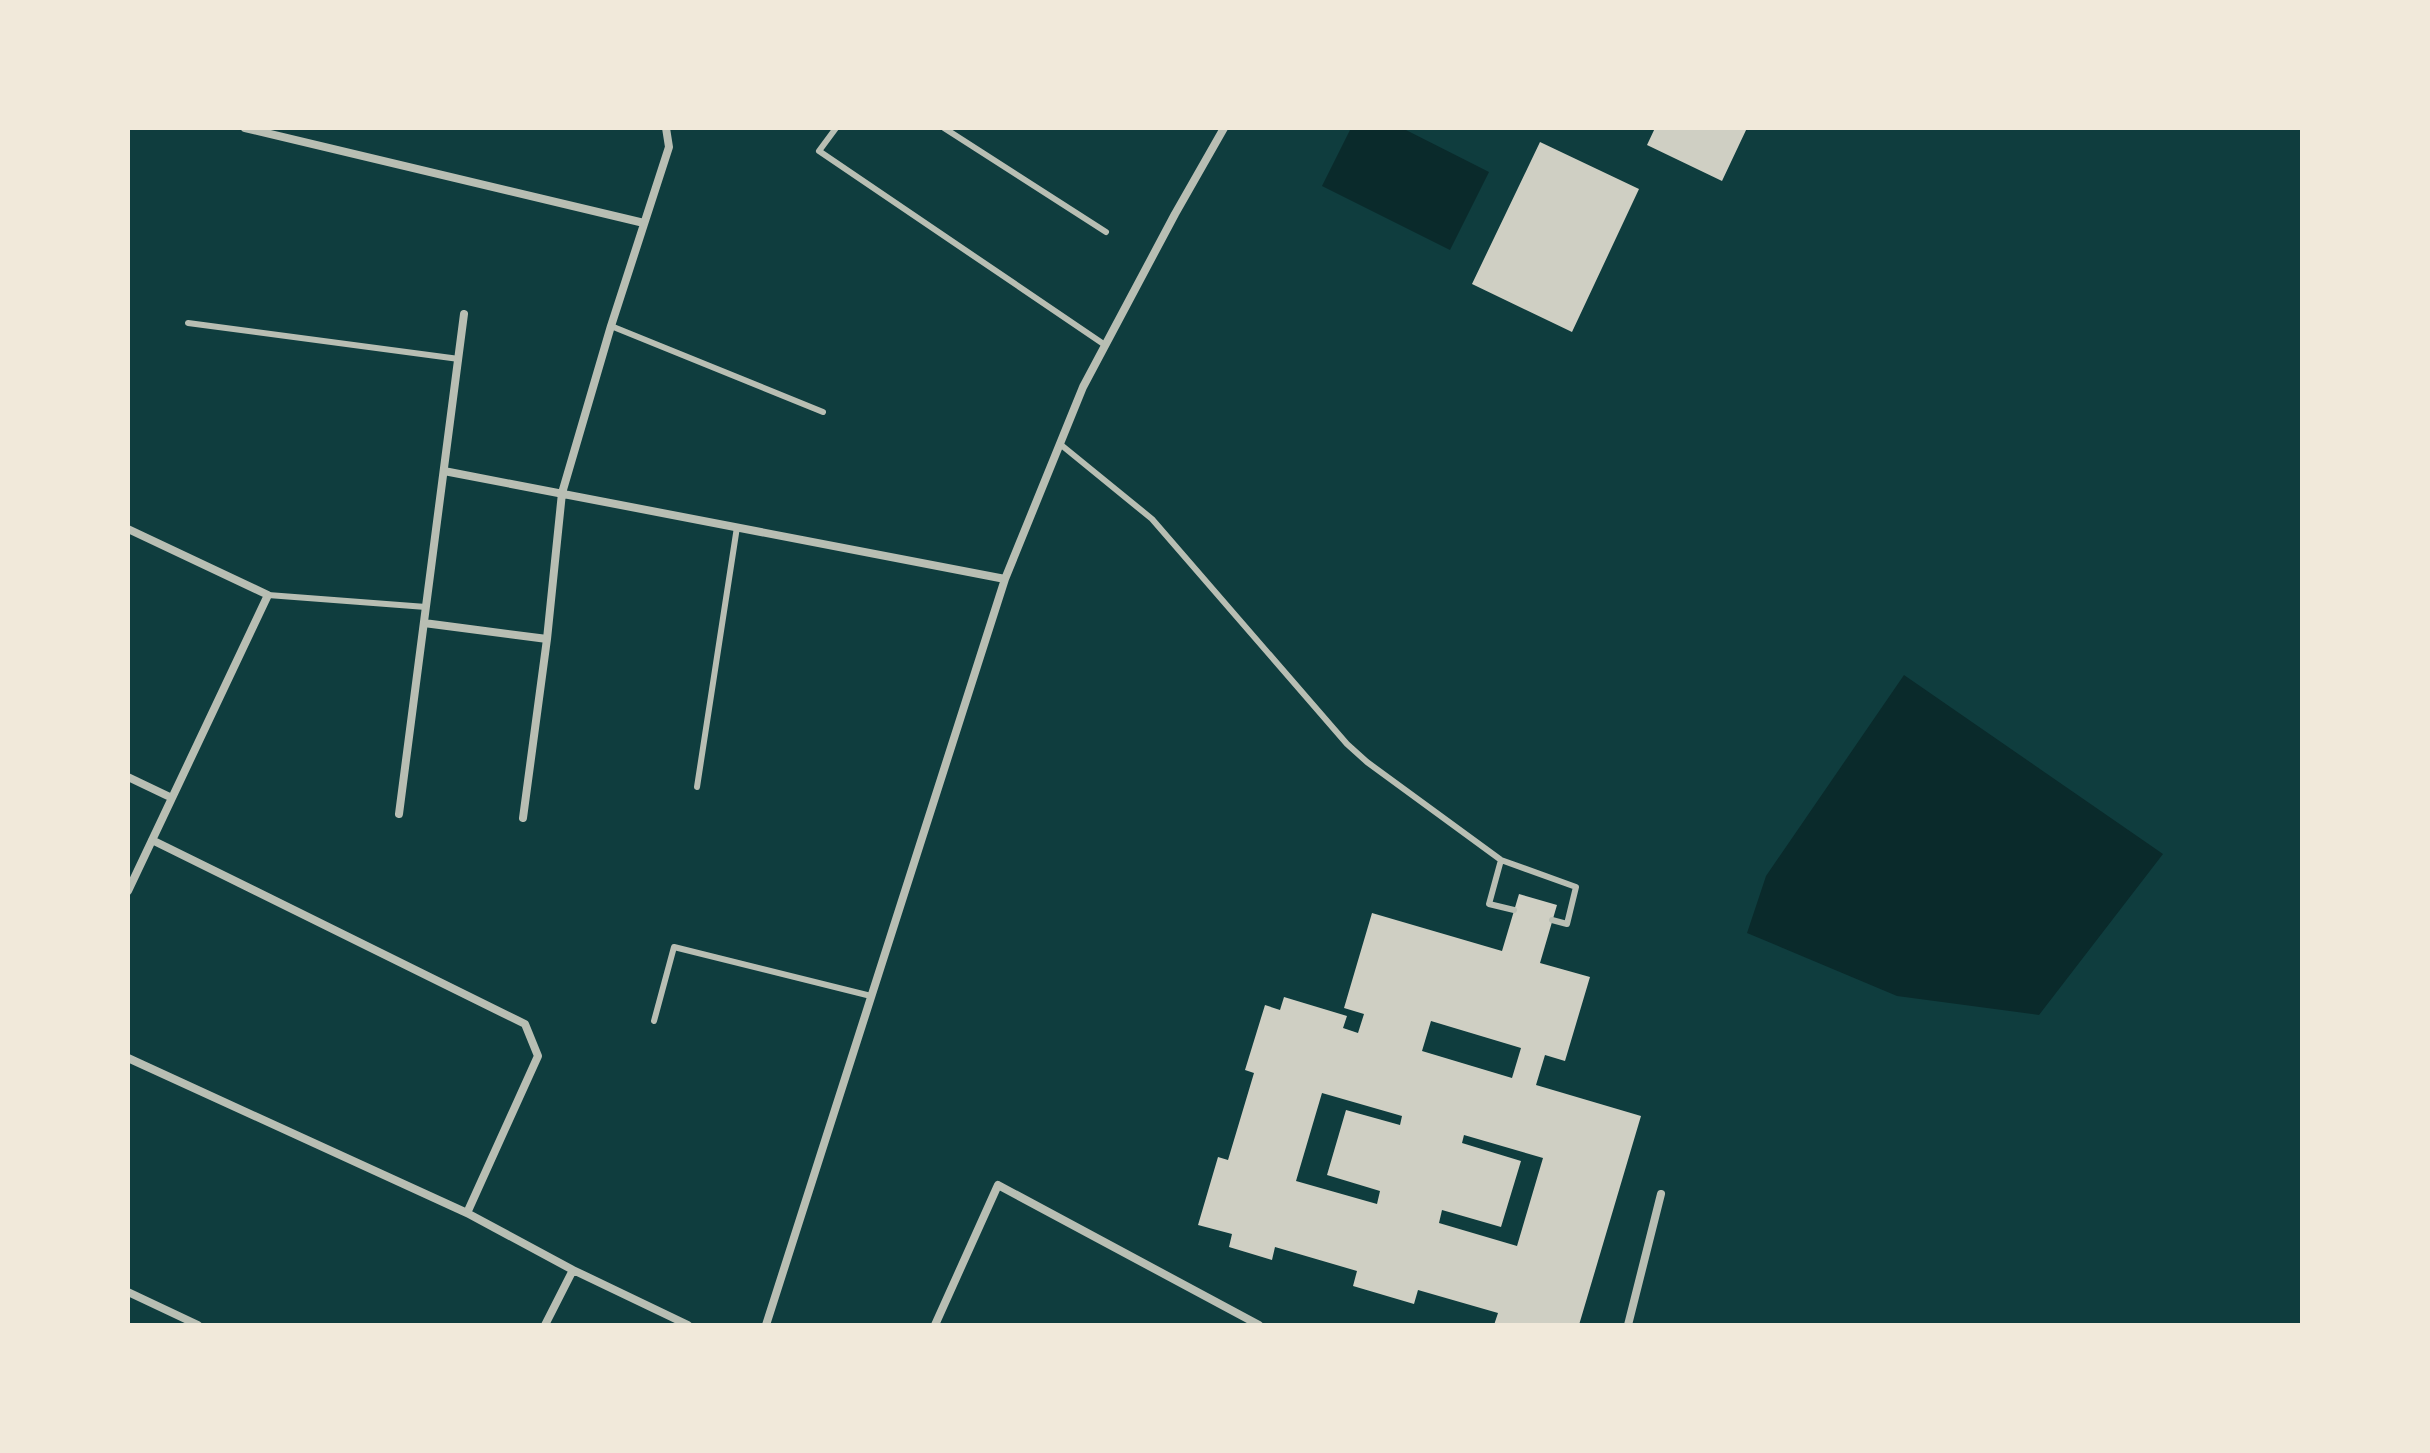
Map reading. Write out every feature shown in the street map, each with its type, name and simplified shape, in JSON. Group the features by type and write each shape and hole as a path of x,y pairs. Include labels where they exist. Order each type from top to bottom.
{"street":[{"path":"245,128 644,223"},
{"path":"523,818 547,639 562,493 611,326 669,147 666,128"},
{"path":"766,1325 1005,579 1083,387 1224,128"},
{"path":"399,814 464,314"},
{"path":"444,471 1005,579"},
{"path":"128,529 268,595 128,891"},
{"path":"424,623 547,639"},
{"path":"128,777 172,798"},
{"path":"152,840 525,1024 538,1056 467,1213"},
{"path":"128,1058 467,1213 573,1270 688,1325"},
{"path":"935,1325 998,1185 1259,1325"},
{"path":"1628,1325 1661,1194"},
{"path":"545,1325 573,1270"},
{"path":"128,1292 198,1325"}],"lane":[{"path":"836,128 819,151 1105,345"},
{"path":"944,128 1106,232"},
{"path":"188,323 459,359"},
{"path":"611,326 823,412"},
{"path":"1060,444 1152,519 1347,744 1367,762 1501,860 1576,887 1567,924 1552,920"},
{"path":"697,787 737,527"},
{"path":"268,595 426,607"},
{"path":"1501,860 1489,904 1514,910"},
{"path":"654,1021 674,947 871,996"}],"water":[{"path":"1351,128 1402,128 1489,172 1450,250 1322,186"},
{"path":"1904,675 2163,854 2039,1015 1897,996 1747,933 1766,876"}],"building":[{"path":"1655,128 1747,128 1722,181 1647,145"},
{"path":"1540,142 1639,189 1572,332 1472,284"},
{"path":"1519,894 1557,905 1540,963 1590,977 1565,1061 1545,1055 1536,1085 1641,1116 1579,1325 1494,1325 1498,1313 1418,1290 1414,1304 1353,1286 1357,1271 1275,1247 1272,1260 1229,1247 1232,1234 1198,1225 1218,1157 1228,1160 1254,1073 1245,1070 1265,1005 1280,1010 1284,997 1347,1016 1343,1028 1358,1033 1364,1014 1344,1008 1372,913 1502,951","holes":["1431,1021 1521,1048 1512,1078 1422,1051","1322,1093 1402,1116 1400,1125 1346,1110 1327,1175 1380,1191 1377,1204 1296,1181","1464,1135 1543,1158 1517,1246 1439,1223 1442,1210 1501,1227 1521,1161 1462,1143"]}]}
